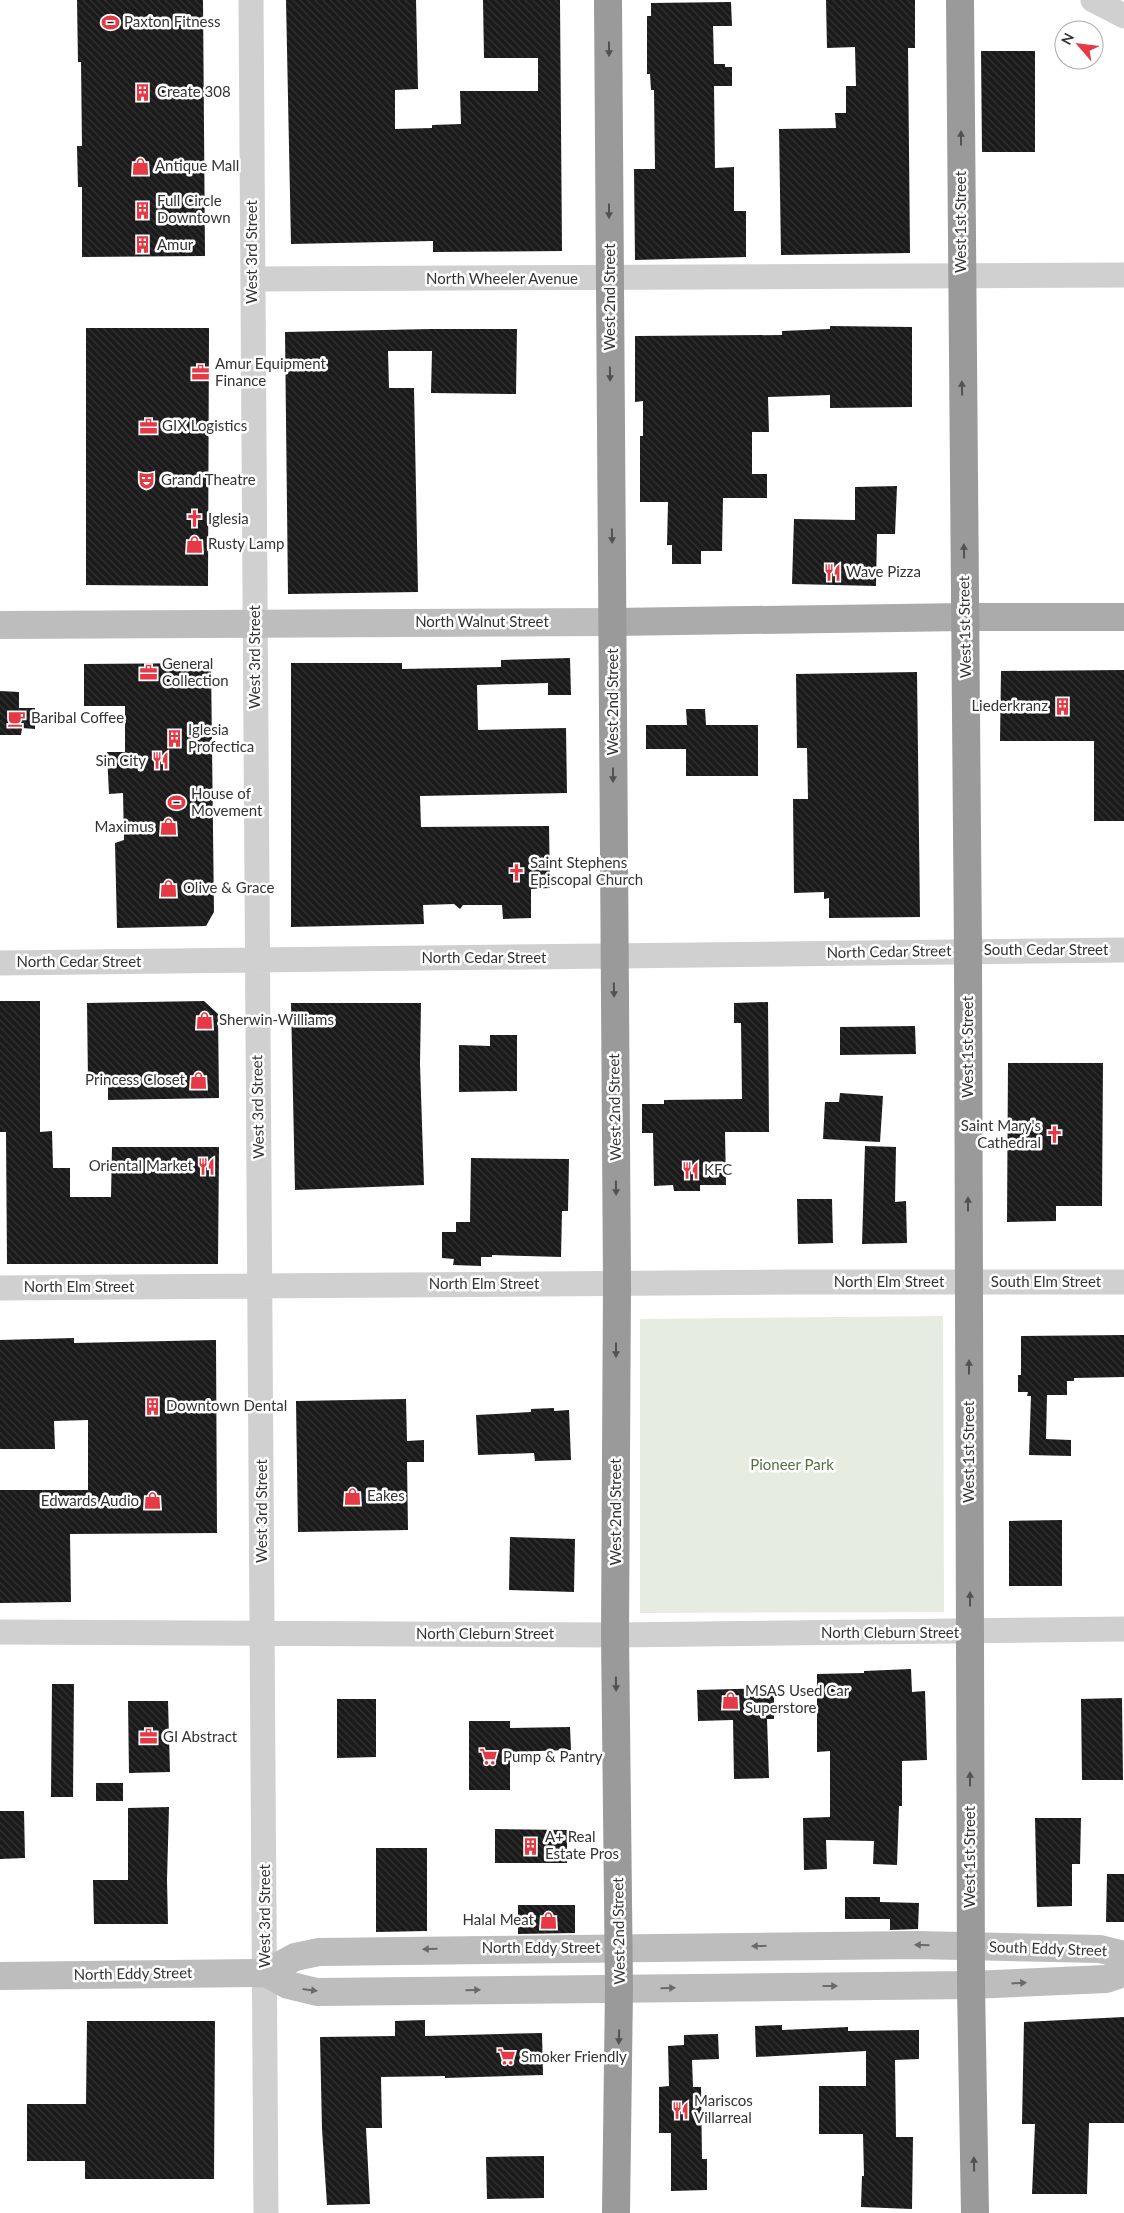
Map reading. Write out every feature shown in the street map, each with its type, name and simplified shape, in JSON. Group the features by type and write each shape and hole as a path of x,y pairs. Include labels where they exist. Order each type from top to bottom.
{"highway":[{"name":"West 2nd Street","path":"608,0 617,1283 616,1635 619,1988 616,2213"},
{"name":"West 1st Street","path":"960,0 968,951 970,1946 975,2213"}],"main road":[{"name":"North Walnut Street","path":"0,625 1124,617"},
{"name":"North Eddy Street","path":"0,1976 266,1972 295,1957 319,1952 916,1944 970,1946"},
{"name":"South Eddy Street","path":"970,1946 1100,1948 1124,1954"},
{"path":"266,1972 288,1986 316,1992 971,1985"},
{"name":"South Eddy Street","path":"971,1985 1106,1979 1124,1973"}],"street":[{"name":"West 3rd Street","path":"251,0 256,960 266,1972 266,2213"},
{"path":"1093,0 1124,16"},
{"name":"North Wheeler Avenue","path":"252,279 609,279 1124,275"},
{"name":"South Cedar Street","path":"968,951 1124,950"},
{"name":"North Cedar Street","path":"0,963 614,957 968,951"},
{"name":"South Elm Street","path":"968,1282 1124,1282"},
{"name":"North Elm Street","path":"0,1288 968,1282"},
{"name":"North Cleburn Street","path":"0,1632 616,1635 1124,1629"}],"green space":[{"name":"Pioneer Park","path":"943,1316 944,1612 640,1613 640,1319"}],"building":[{"path":"77,0 203,0 205,256 82,257 82,187 78,187 77,146 82,146 81,62 78,62"},
{"path":"286,0 416,0 418,89 395,90 395,129 432,128 432,125 461,124 460,91 538,91 538,58 484,58 483,0 560,0 562,251 433,252 433,241 291,244"},
{"path":"826,0 915,0 915,48 908,48 910,253 781,255 779,129 836,128 835,113 846,113 846,86 856,86 855,47 827,48"},
{"path":"731,2 732,26 713,26 714,64 725,64 725,67 732,67 732,86 714,86 715,168 734,167 734,211 746,211 746,257 635,260 634,169 655,169 654,90 651,90 650,74 647,74 647,16 651,16 651,3"},
{"path":"981,51 1035,51 1035,152 982,152"},
{"path":"830,326 912,327 912,407 830,408 830,395 768,397 769,432 752,432 752,474 767,474 767,498 723,498 722,551 701,551 701,564 672,564 672,545 667,545 668,502 640,502 640,436 643,436 643,401 635,402 635,336 782,335 782,331 830,329"},
{"path":"86,328 209,328 208,586 86,585"},
{"path":"517,329 516,394 431,393 432,351 388,351 389,388 414,388 418,592 288,594 285,332"},
{"path":"897,486 895,534 877,534 876,586 792,584 794,519 855,520 855,487"},
{"path":"570,658 571,695 548,695 548,683 477,685 478,730 566,728 567,793 420,796 421,827 549,826 550,888 531,889 531,918 503,919 502,905 463,905 460,909 454,904 423,905 424,924 291,927 291,663 402,663 402,669 501,667 501,660"},
{"path":"211,663 214,912 206,926 117,928 115,843 124,840 123,793 109,794 107,752 125,752 125,706 84,706 84,664"},
{"name":"Liederkranz","path":"1124,670 1124,821 1094,821 1094,741 1000,741 1001,671"},
{"path":"917,672 920,917 829,918 829,898 824,899 824,892 794,893 793,799 808,799 807,748 797,748 796,674"},
{"name":"Baribal Coffee","path":"0,691 19,692 19,708 35,708 35,729 22,728 21,735 0,735"},
{"path":"686,709 705,709 706,725 758,725 758,776 686,776 686,749 646,749 646,725 687,725"},
{"path":"0,1001 40,1001 40,1132 52,1131 53,1168 70,1168 70,1197 111,1197 112,1147 219,1147 218,1264 7,1264 6,1132 0,1132"},
{"path":"204,1001 218,1014 219,1098 108,1100 108,1081 88,1082 87,1003"},
{"path":"768,1002 769,1132 725,1132 726,1185 700,1185 700,1191 674,1191 673,1185 654,1186 653,1133 642,1133 642,1104 664,1104 664,1100 742,1099 741,1023 734,1023 734,1003"},
{"path":"291,1003 421,1003 420,1064 424,1185 295,1190"},
{"path":"915,1026 916,1054 840,1055 840,1027"},
{"path":"490,1035 517,1035 517,1091 459,1092 459,1045 490,1046"},
{"name":"Saint Mary's Cathedral","path":"1008,1063 1103,1063 1102,1206 1056,1206 1056,1221 1007,1222"},
{"path":"840,1093 883,1096 880,1142 823,1139 825,1102 839,1102"},
{"path":"865,1146 896,1147 895,1202 906,1201 907,1243 862,1244"},
{"path":"471,1158 569,1159 568,1211 562,1211 561,1257 492,1255 492,1257 481,1257 481,1266 453,1265 454,1259 442,1258 442,1232 456,1232 456,1222 470,1222"},
{"path":"797,1199 832,1199 833,1243 798,1244"},
{"path":"1124,1335 1124,1377 1074,1378 1074,1381 1067,1381 1067,1395 1047,1395 1046,1439 1071,1440 1071,1456 1029,1455 1031,1396 1027,1396 1028,1392 1018,1392 1018,1375 1021,1375 1021,1336"},
{"path":"74,1338 74,1343 216,1340 217,1533 70,1534 71,1602 0,1603 0,1490 88,1490 88,1420 54,1421 55,1449 0,1449 0,1340"},
{"name":"Eakes","path":"406,1399 407,1441 424,1440 424,1462 407,1462 408,1530 298,1532 296,1401"},
{"path":"554,1408 554,1411 569,1410 571,1460 535,1461 534,1453 478,1455 476,1415 531,1412 531,1409"},
{"path":"1062,1520 1062,1586 1009,1586 1009,1521"},
{"path":"510,1537 575,1539 574,1592 509,1590"},
{"path":"911,1669 912,1692 925,1691 927,1760 902,1761 902,1806 899,1806 897,1865 873,1864 874,1841 826,1840 827,1869 804,1870 803,1818 830,1817 830,1751 817,1752 817,1674"},
{"path":"52,1684 74,1684 73,1797 51,1797"},
{"path":"774,1688 774,1719 767,1719 769,1778 734,1779 733,1720 698,1721 697,1690"},
{"path":"1122,1698 1123,1780 1082,1780 1081,1699"},
{"path":"337,1699 376,1699 376,1757 337,1758"},
{"name":"GI Abstract","path":"128,1701 168,1701 170,1772 129,1773"},
{"path":"469,1721 510,1721 510,1728 570,1727 571,1750 510,1752 510,1790 469,1790"},
{"path":"96,1783 123,1783 123,1801 96,1801"},
{"path":"169,1807 168,1924 94,1924 93,1880 128,1880 128,1808"},
{"path":"0,1811 24,1811 25,1858 0,1859"},
{"path":"1035,1818 1081,1818 1080,1864 1072,1864 1072,1906 1037,1907"},
{"name":"A+ Real Estate Pros","path":"495,1829 567,1830 567,1863 495,1863"},
{"path":"376,1848 427,1848 427,1931 376,1932"},
{"path":"1107,1874 1124,1874 1124,1922 1106,1922"},
{"path":"845,1897 880,1897 880,1902 919,1903 918,1929 890,1930 890,1919 845,1919"},
{"path":"518,1905 575,1905 575,1933 518,1934"},
{"path":"1124,2017 1124,2123 1089,2123 1087,2194 1032,2194 1035,2124 1022,2124 1024,2022"},
{"path":"425,2020 425,2036 542,2033 543,2075 445,2078 445,2076 381,2077 382,2128 366,2128 370,2204 327,2205 322,2129 320,2037 395,2036 395,2021"},
{"path":"87,2021 215,2021 214,2179 85,2179 85,2161 27,2161 27,2104 86,2104"},
{"path":"782,2025 782,2030 848,2027 848,2031 919,2030 919,2059 895,2060 896,2137 913,2137 912,2209 861,2207 862,2176 864,2176 863,2134 819,2134 819,2086 866,2086 866,2051 756,2057 755,2026"},
{"path":"718,2034 719,2059 692,2060 693,2087 701,2087 702,2159 707,2159 707,2190 671,2191 671,2133 659,2133 659,2087 669,2086 668,2046 684,2045 684,2035"},
{"path":"544,2156 544,2198 487,2199 486,2157"}],"place":[{"name":"Paxton Fitness","path":"110,22"},
{"name":"Create 308","path":"143,92"},
{"name":"Antique Mall","path":"141,166"},
{"name":"Full Circle Downtown","path":"143,210"},
{"name":"Amur","path":"143,245"},
{"name":"Amur Equipment Finance","path":"201,373"},
{"name":"GIX Logistics","path":"148,426"},
{"name":"Grand Theatre","path":"147,480"},
{"name":"Iglesia","path":"194,519"},
{"name":"Rusty Lamp","path":"194,544"},
{"name":"Wave Pizza","path":"832,572"},
{"name":"General Collection","path":"148,673"},
{"name":"Liederkranz","path":"1062,706"},
{"name":"Baribal Coffee","path":"17,718"},
{"name":"Iglesia Profectica","path":"174,739"},
{"name":"Sin City","path":"160,761"},
{"name":"House of Movement","path":"177,803"},
{"name":"Maximus","path":"168,827"},
{"name":"Saint Stephens Episcopal Church","path":"516,872"},
{"name":"Olive & Grace","path":"169,888"},
{"name":"Sherwin-Williams","path":"205,1020"},
{"name":"Princess Closet","path":"199,1080"},
{"name":"Saint Mary's Cathedral","path":"1055,1135"},
{"name":"Oriental Market","path":"207,1166"},
{"name":"KFC","path":"690,1170"},
{"name":"Downtown Dental","path":"152,1406"},
{"name":"Eakes","path":"353,1496"},
{"name":"Edwards Audio","path":"153,1501"},
{"name":"MSAS Used Car Superstore","path":"731,1700"},
{"name":"GI Abstract","path":"149,1737"},
{"name":"Pump & Pantry","path":"489,1757"},
{"name":"A+ Real Estate Pros","path":"531,1846"},
{"name":"Halal Meat","path":"548,1920"},
{"name":"Smoker Friendly","path":"507,2057"},
{"name":"Mariscos Villarreal","path":"680,2110"}]}
